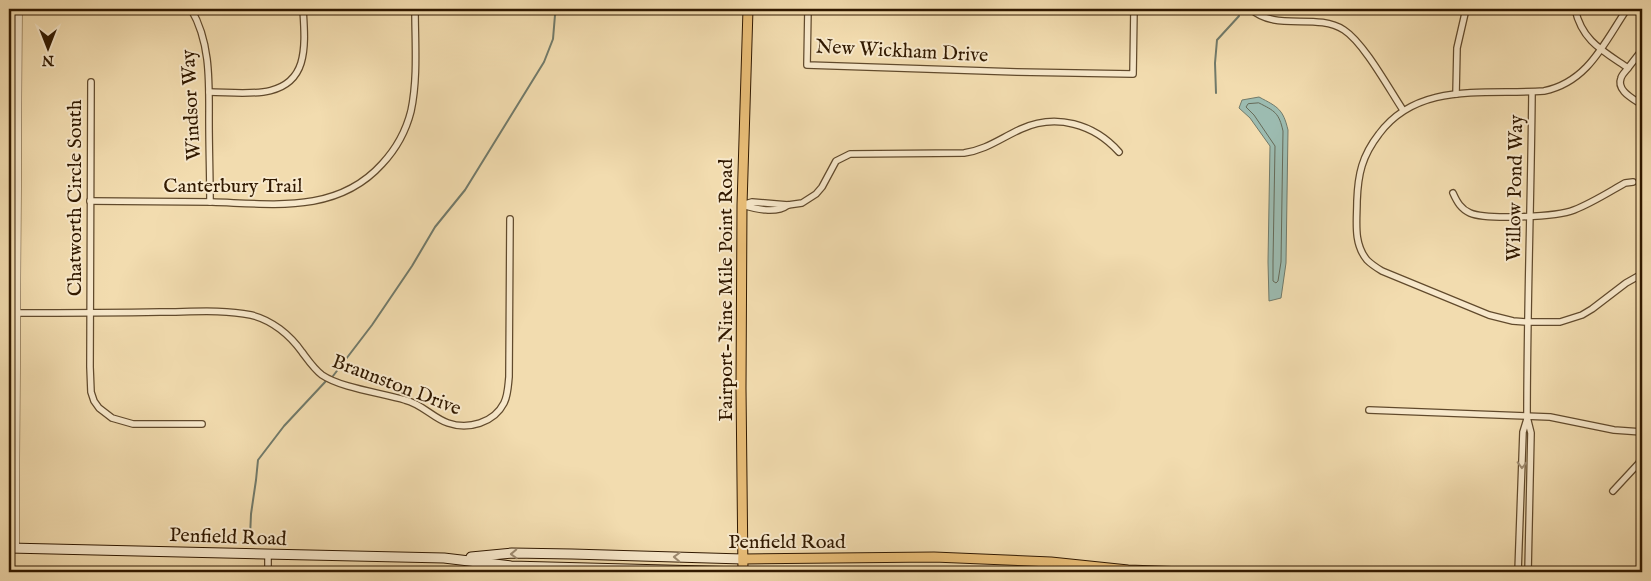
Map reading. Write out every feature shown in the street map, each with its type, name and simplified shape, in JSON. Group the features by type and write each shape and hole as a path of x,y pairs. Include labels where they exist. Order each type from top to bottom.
{"main road":[{"name":"Fairport-Nine Mile Point Road","path":"743,572 742,204 748,9"},
{"name":"Penfield Road","path":"12,548 446,558 512,553 743,559 934,557 1051,562 1128,570"},
{"name":"Penfield Road","path":"446,558 510,566 743,572 985,572"},
{"name":"Penfield Road","path":"1066,572 1128,570 1186,572"}],"street":[{"path":"12,548 13,313 18,9"},
{"name":"Windsor Way","path":"191,9 200,28 208,59 210,202"},
{"path":"209,92 261,93 272,91 287,83 301,64 304,40 303,9"},
{"name":"Canterbury Trail","path":"90,201 290,204 326,199 346,192 377,170 399,142 406,127 411,112 415,81 414,9"},
{"name":"New Wickham Drive","path":"808,9 807,65 1133,74 1134,9"},
{"path":"1252,9 1263,17 1274,20 1316,22 1334,25 1343,29 1359,43 1403,110"},
{"path":"1456,94 1457,48 1466,9"},
{"path":"1575,9 1581,27 1588,39 1628,68"},
{"name":"Willow Pond Way","path":"1518,572 1523,432 1527,417 1532,92 1555,89 1575,79 1582,73 1627,9"},
{"path":"9,24 18,24"},
{"path":"1642,50 1620,78 1621,86 1626,94 1642,105"},
{"name":"Chatworth Circle South","path":"91,82 90,387 94,401 99,408 121,422 133,424 202,424"},
{"path":"1532,92 1439,96 1414,103 1387,122 1370,146 1358,179 1357,236 1367,260 1382,271 1489,315 1513,321 1527,322 1560,322 1582,315 1597,306 1626,283 1642,274"},
{"path":"742,204 752,202 802,203 816,194 822,187 836,161 850,154 964,154 975,152 1003,140 1021,129 1039,123 1054,121 1076,124 1097,132 1113,144 1119,152"},
{"path":"1453,193 1458,204 1463,209 1479,215 1531,216 1561,214 1574,210 1625,183 1633,182"},
{"name":"Braunston Drive","path":"13,313 230,312 254,316 283,331 316,369 328,378 350,386 407,400 449,424 471,426 494,416 504,404 507,396 509,378 510,219"},
{"path":"1369,410 1550,417 1614,430 1642,432"},
{"name":"Willow Pond Way","path":"1527,417 1532,432 1528,572"},
{"path":"1613,491 1640,463 1642,455"},
{"path":"268,555 268,572"}],"water":[{"path":"1259,97 1279,109 1288,130 1286,263 1281,298 1269,301 1270,146 1250,118 1239,108 1242,100"}],"waterway":[{"path":"333,376 372,325 412,266 435,227 465,190 544,62 553,39 555,15 560,9"},
{"path":"1216,93 1215,63 1217,40 1239,16"},
{"path":"250,537 258,460 284,426 326,381"}]}
